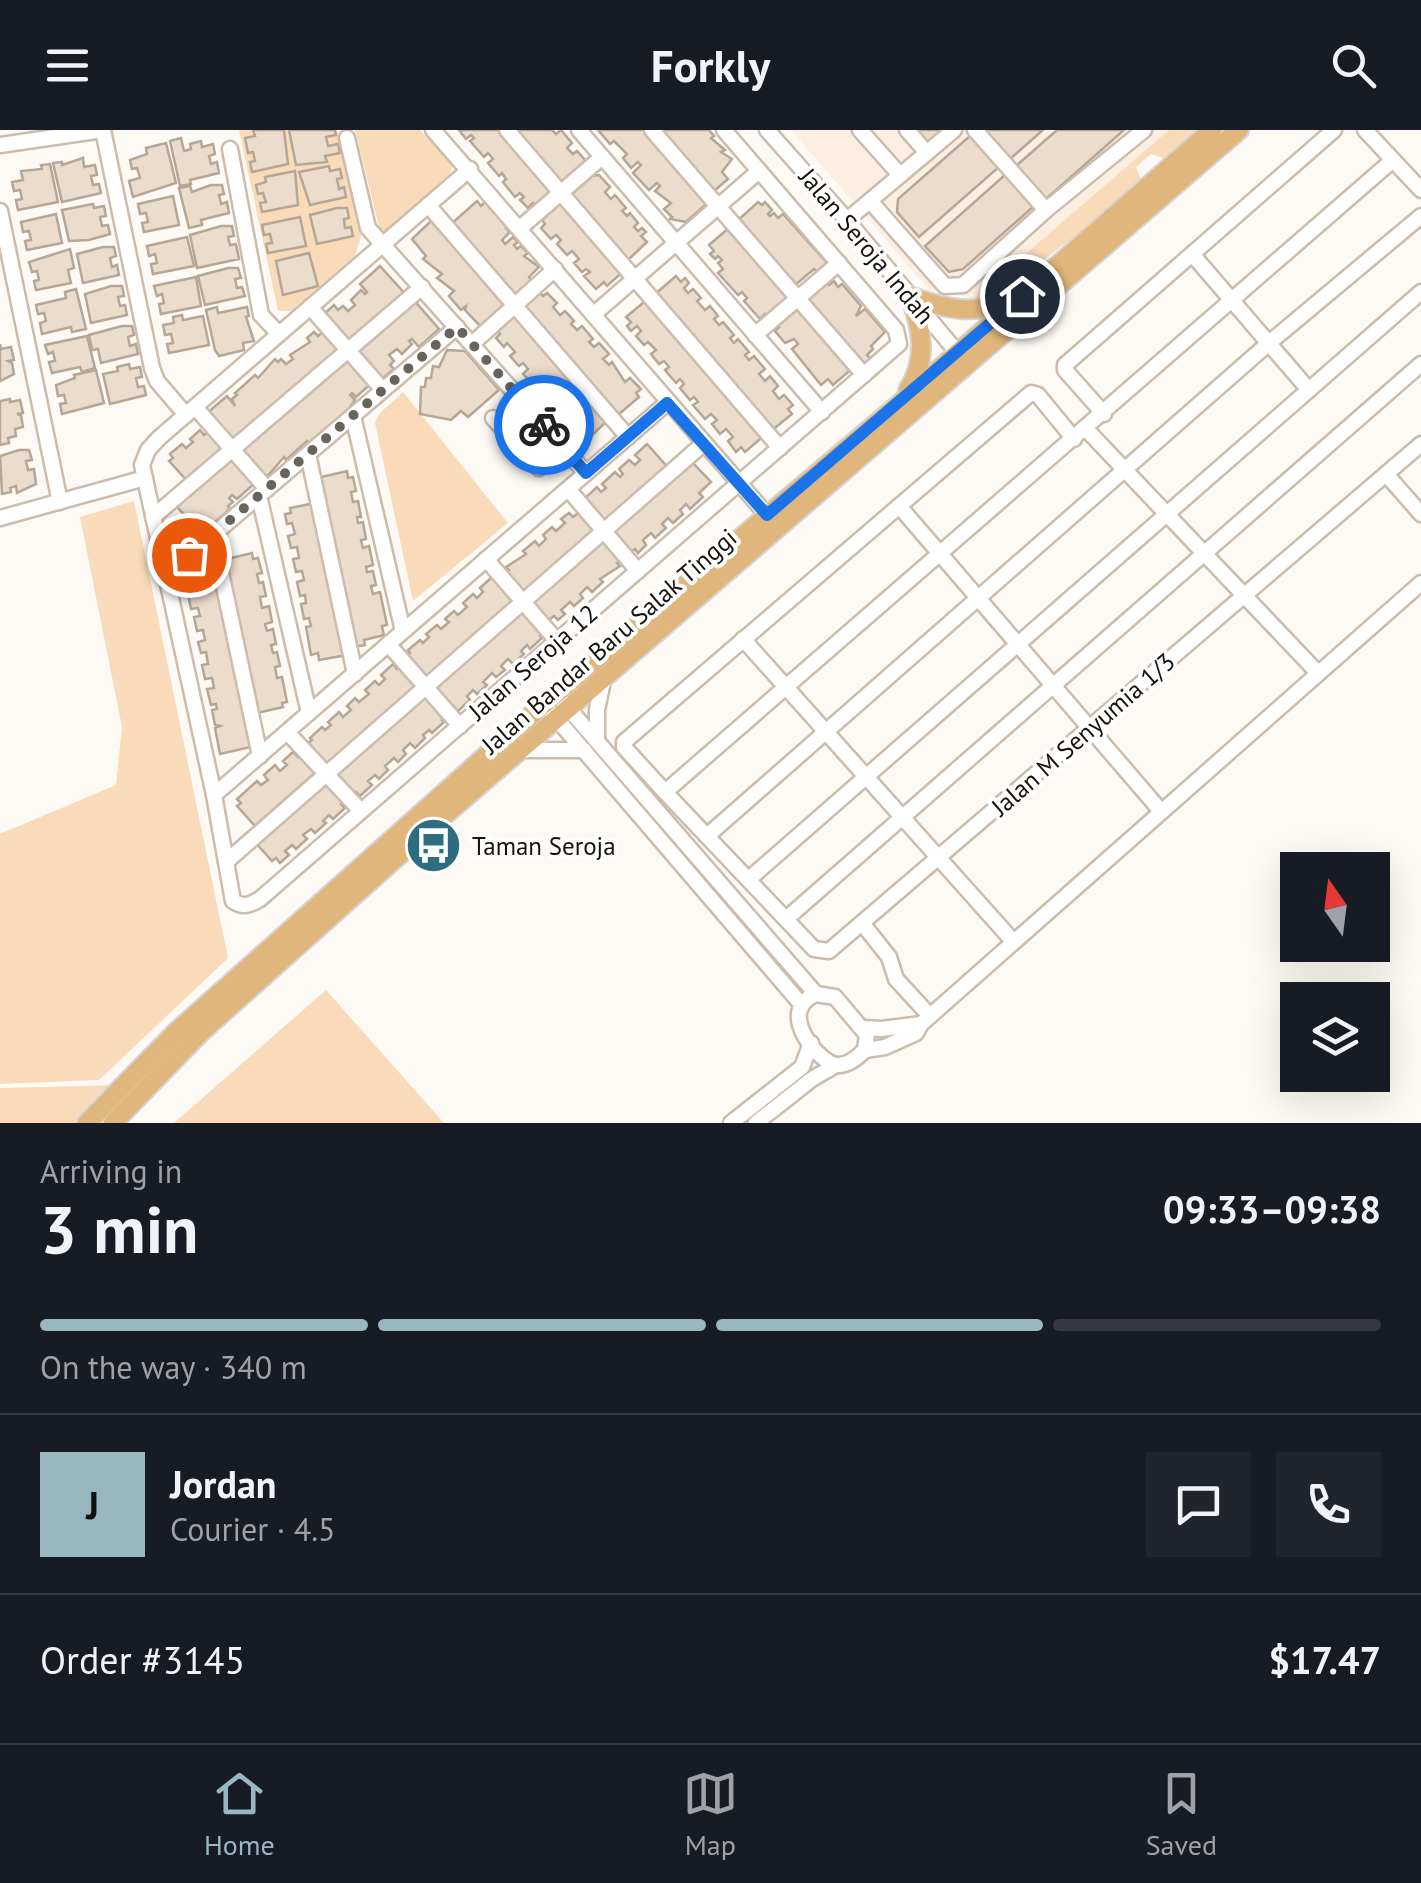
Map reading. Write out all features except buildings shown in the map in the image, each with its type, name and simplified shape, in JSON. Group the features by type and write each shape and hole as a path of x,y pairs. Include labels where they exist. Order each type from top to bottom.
{"main road":[{"name":"Jalan Bandar Baru Salak Tinggi","path":"87,1123 176,1032 550,699 896,407 962,358 1022,296 1212,130"},
{"name":"Jalan Bandar Baru Salak Tinggi","path":"113,1123 200,1033 396,857 603,681 962,358 1238,131"},
{"path":"910,296 967,312 1022,296"},
{"path":"896,407 916,377 921,359 919,319 910,296"}],"street":[{"path":"0,145 103,130 152,368 157,381 232,450 263,492 309,714"},
{"path":"433,130 767,515"},
{"path":"507,130 780,448"},
{"path":"579,130 822,412"},
{"path":"652,130 864,375"},
{"path":"724,130 839,263 756,335"},
{"path":"860,130 900,175"},
{"path":"907,130 927,152"},
{"path":"848,220 954,130"},
{"path":"976,130 1046,210"},
{"path":"870,201 946,286 963,286 1046,210 1144,130"},
{"path":"1104,414 1065,365 1334,130"},
{"path":"1365,130 1421,190"},
{"name":"Jalan Seroja Indah","path":"770,131 962,358"},
{"path":"347,138 368,228 586,473"},
{"path":"230,149 262,315 279,334"},
{"path":"520,228 602,157"},
{"path":"665,792 1393,160"},
{"path":"190,411 470,169"},
{"path":"594,314 759,171"},
{"path":"428,205 628,437"},
{"path":"0,212 60,502"},
{"path":"707,836 1269,343 1421,216"},
{"path":"1192,254 1309,390"},
{"name":"Jalan Seroja 12","path":"190,411 148,450 142,465 214,795 233,901 240,906 249,905 360,812 899,344 896,330 839,263"},
{"path":"472,344 556,269"},
{"path":"153,517 422,287"},
{"path":"749,878 1421,292"},
{"path":"310,307 383,390"},
{"path":"166,575 457,327"},
{"path":"786,918 1421,364"},
{"path":"1012,940 743,640 1031,393 1124,469 1317,672"},
{"path":"214,795 667,403"},
{"path":"352,416 403,631"},
{"path":"493,418 540,468"},
{"path":"518,444 541,422"},
{"path":"226,862 704,444"},
{"name":"Jalan M Senyumia 1/3","path":"743,640 624,742 624,748 814,949 829,952 1421,444"},
{"path":"308,454 355,674"},
{"path":"1386,474 1421,514"},
{"path":"0,518 145,478"},
{"path":"568,489 638,571"},
{"path":"899,506 1160,810"},
{"path":"213,535 260,756"},
{"path":"486,560 557,641"},
{"path":"756,1123 812,1079 848,1063 865,1050 906,1040 916,1033 925,1020 1012,940 1421,583"},
{"path":"388,644 460,726"},
{"path":"590,745 603,681"},
{"path":"550,699 816,994 836,997 863,1028 868,1042 865,1050"},
{"path":"287,732 360,812"},
{"path":"523,750 590,745"},
{"path":"590,745 802,1004"},
{"path":"862,923 889,956 896,979 925,1020"},
{"path":"816,994 802,1004 797,1019 811,1043 836,1066"},
{"path":"863,1028 882,1030 925,1020"},
{"path":"731,1123 802,1067 811,1043"}],"shaded area":[{"path":"239,130 337,130 361,237 355,256 291,311 278,311"},
{"path":"355,130 420,130 452,165 451,172 384,233 379,227"},
{"path":"791,130 1170,130 975,298 929,290"},
{"path":"1169,130 1202,130 1168,160 1151,154 1136,167 1142,182 1073,243 1063,245 998,297 964,307"},
{"path":"403,392 508,523 413,601 375,423"},
{"path":"134,501 228,958 99,1080 0,1084 0,834 116,785 122,727 80,517"},
{"path":"326,990 444,1123 174,1123"},
{"path":"121,1085 80,1123 0,1123 0,1088"}],"way so far":[{"path":"189,555 457,327 544,425"}],"place":[{"name":"Taman Seroja","path":"433,846"}],"route":[{"path":"544,425 586,473 667,403 767,515 1022,296"}]}
